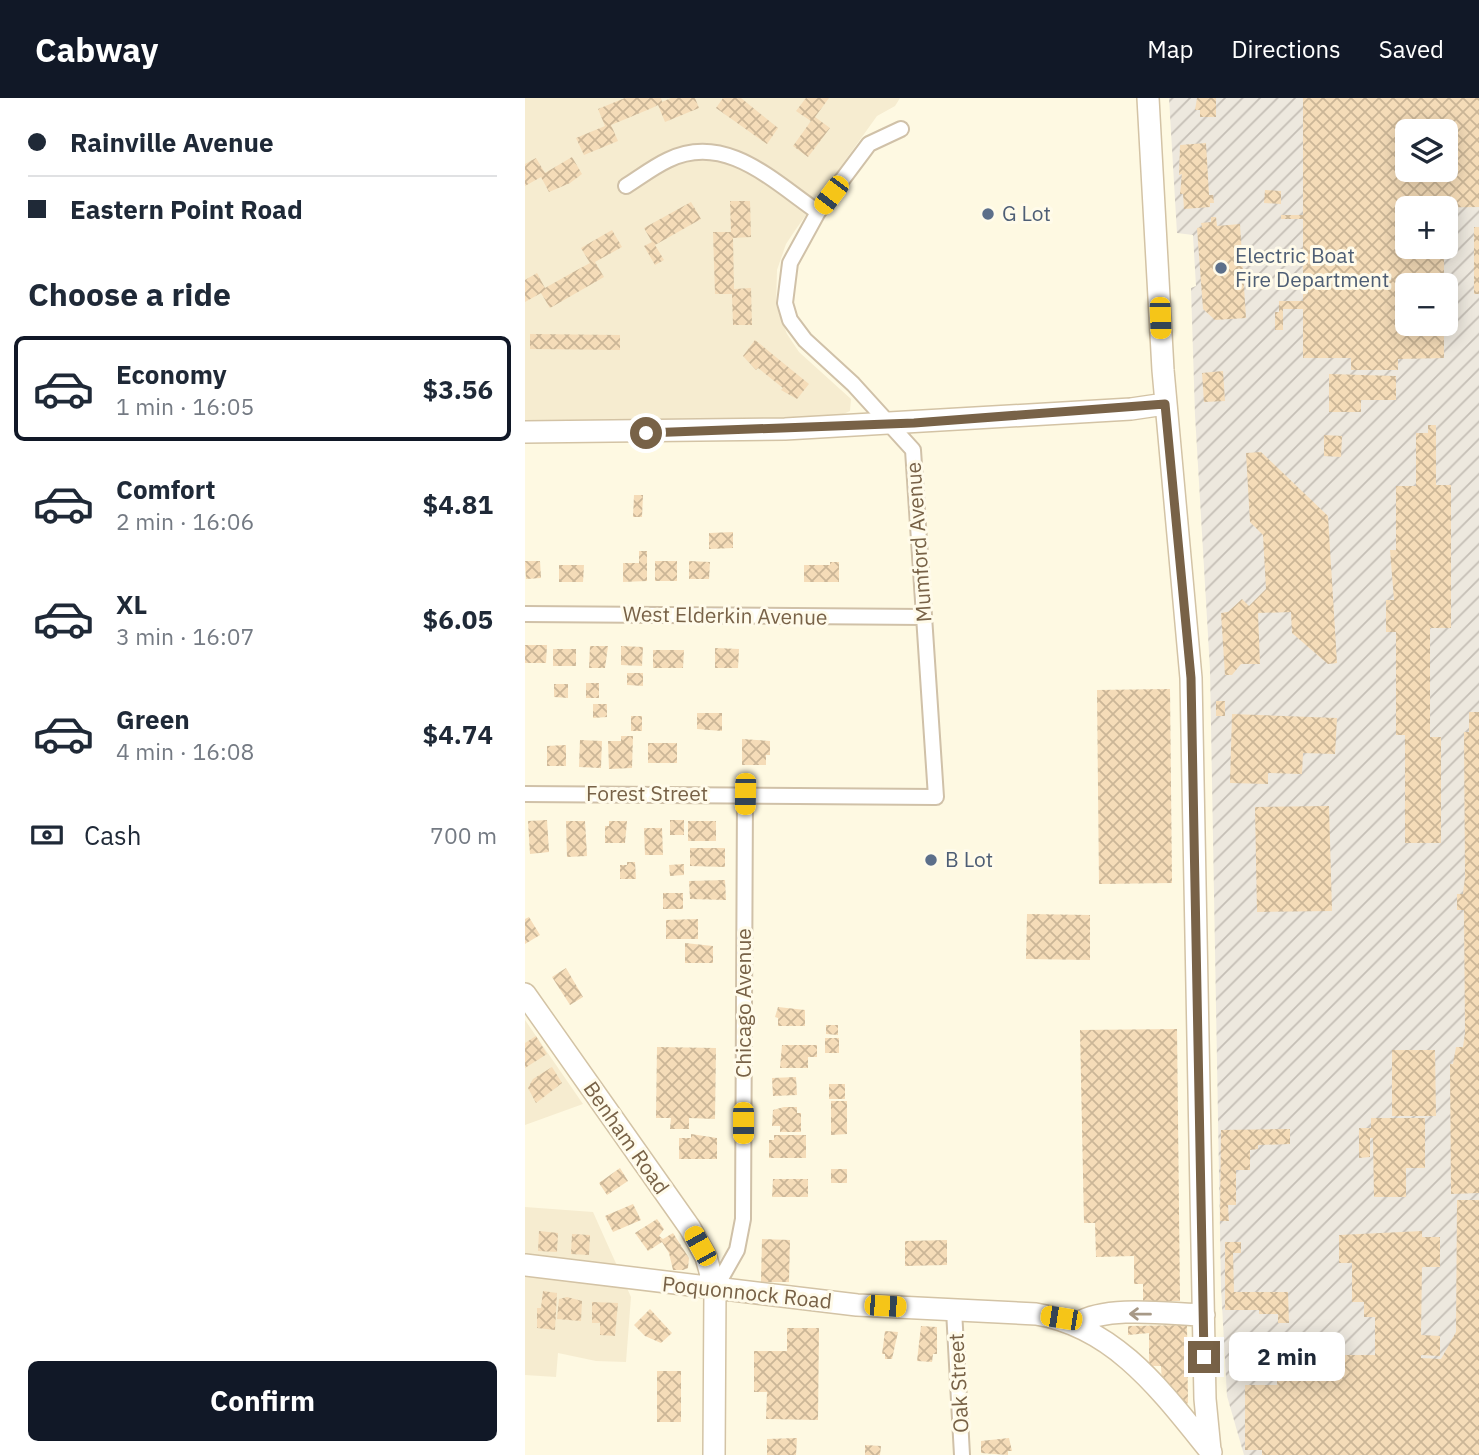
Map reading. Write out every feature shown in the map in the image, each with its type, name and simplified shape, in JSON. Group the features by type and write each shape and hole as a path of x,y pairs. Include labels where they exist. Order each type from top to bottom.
{"main road":[{"path":"1148,98 1165,404 1191,678 1204,1315 1211,1453"},
{"path":"525,432 646,433 888,424 1131,409 1165,404"},
{"name":"Benham Road","path":"525,994 690,1228 706,1257 715,1289 714,1455"},
{"name":"Poquonnock Road","path":"525,1265 857,1305 1036,1314 1078,1324 1122,1353 1211,1453"},
{"path":"1078,1324 1095,1316 1117,1313 1204,1315"}],"street":[{"name":"Mumford Avenue","path":"901,129 869,144 818,212 790,263 785,303 790,320 805,340 853,384 913,450 936,797"},
{"path":"626,186 669,160 708,150 745,161 818,212"},
{"name":"West Elderkin Avenue","path":"525,614 924,617"},
{"name":"Forest Street","path":"525,794 936,797"},
{"name":"Chicago Avenue","path":"715,1289 737,1250 743,1219 745,794"},
{"name":"Oak Street","path":"954,1310 962,1455"}],"shaded area":[{"path":"525,98 900,98 895,106 877,116 796,229 786,244 777,270 776,305 787,334 799,352 851,399 850,411 841,415 707,422 525,421"},
{"path":"1169,98 1479,98 1479,1455 1244,1455 1227,1396 1221,1287 1210,669 1195,415 1191,288 1196,286 1193,235 1177,233"},
{"path":"525,1020 583,1104 525,1125"},
{"path":"525,1207 593,1212 631,1297 626,1362 596,1361 558,1353 556,1377 525,1375"}],"building":[{"path":"625,98 661,98 662,102 671,98 695,98 699,108 665,122 658,105 611,125 618,141 584,155 576,138 605,126 598,109"},
{"path":"723,98 741,98 778,128 767,144 716,108"},
{"path":"806,98 829,98 815,117 830,128 808,157 793,146 811,121 796,111"},
{"path":"1197,98 1216,98 1216,117 1200,117 1200,110 1195,110"},
{"path":"1303,98 1479,98 1479,207 1458,207 1458,196 1395,196 1395,259 1444,259 1444,273 1395,273 1395,336 1444,336 1444,358 1398,359 1398,370 1351,370 1351,358 1303,358 1303,309 1283,309 1283,330 1275,330 1275,312 1279,312 1279,301 1303,301 1303,219 1281,219 1281,215 1303,215"},
{"path":"1206,143 1209,195 1213,195 1214,203 1210,203 1210,207 1184,209 1183,194 1180,194 1180,145"},
{"path":"572,157 582,174 570,183 549,192 541,177 525,186 525,164 536,158 545,173"},
{"path":"1265,190 1281,191 1281,204 1264,203"},
{"path":"730,201 750,201 751,237 733,238 734,289 751,288 752,325 733,325 732,294 715,294 713,232 731,232"},
{"path":"691,202 701,219 655,245 664,260 655,265 644,246 652,242 644,228"},
{"name":"Electric Boat Fire Department","path":"1211,217 1216,217 1217,226 1240,224 1246,318 1215,320 1203,309 1197,228 1202,227 1201,223 1211,222"},
{"path":"1474,227 1479,227 1479,294 1474,294"},
{"path":"612,230 622,247 595,262 604,277 550,308 541,293 525,302 525,280 537,273 545,288 590,263 581,248"},
{"path":"530,334 620,335 620,350 530,349"},
{"path":"755,340 809,384 797,399 781,390 783,388 758,368 756,370 743,356"},
{"path":"1223,371 1225,401 1204,402 1202,373"},
{"path":"1329,374 1396,376 1396,400 1361,400 1361,412 1329,412"},
{"path":"1428,425 1436,425 1436,485 1451,485 1451,628 1430,628 1430,737 1441,737 1441,843 1405,843 1405,735 1396,735 1396,632 1386,632 1386,600 1394,600 1390,550 1396,550 1396,486 1416,486 1416,433 1428,433"},
{"path":"1324,435 1342,436 1341,457 1324,456"},
{"path":"1261,452 1328,516 1337,663 1328,664 1292,633 1291,612 1258,613 1260,664 1241,664 1232,675 1225,675 1221,613 1228,612 1242,599 1249,606 1266,589 1263,535 1250,522 1246,453"},
{"path":"634,495 643,495 642,517 633,517"},
{"path":"733,532 733,548 709,549 709,533"},
{"path":"639,551 647,551 647,581 623,582 623,563 639,563"},
{"path":"525,561 540,561 541,578 526,579"},
{"path":"655,561 677,561 677,581 655,581"},
{"path":"689,561 710,562 709,579 689,579"},
{"path":"830,562 839,562 839,582 804,582 804,565 830,565"},
{"path":"559,565 584,565 583,582 559,582"},
{"path":"525,645 547,645 546,663 525,663"},
{"path":"590,646 608,646 605,668 589,668"},
{"path":"621,646 643,647 642,666 621,665"},
{"path":"715,648 739,649 738,668 715,668"},
{"path":"553,649 576,649 576,666 553,666"},
{"path":"653,650 684,650 683,668 653,668"},
{"path":"627,673 643,673 643,686 627,685"},
{"path":"586,683 599,683 599,698 586,698"},
{"path":"554,684 568,684 568,698 554,697"},
{"path":"1170,689 1172,883 1099,884 1097,690"},
{"path":"1216,701 1225,701 1225,716 1216,716"},
{"path":"593,704 607,704 607,717 593,718"},
{"path":"1469,712 1479,712 1479,1193 1451,1194 1450,1064 1453,1064 1456,1047 1463,1047 1465,1033 1464,910 1457,910 1457,894 1463,894 1465,877 1464,732 1469,732"},
{"path":"697,713 722,713 722,731 697,729"},
{"path":"1232,714 1337,718 1335,754 1303,753 1302,774 1268,773 1268,784 1230,783"},
{"path":"631,716 642,716 642,731 631,731"},
{"path":"621,736 633,736 632,768 609,769 608,741 621,741"},
{"path":"742,739 770,741 770,755 766,755 766,765 742,765"},
{"path":"580,740 602,741 601,768 579,767"},
{"path":"648,743 677,743 677,763 648,763"},
{"path":"566,745 566,766 547,766 547,746"},
{"path":"1329,806 1332,911 1257,912 1255,807"},
{"path":"547,820 549,852 530,854 528,821"},
{"path":"670,820 684,820 684,835 670,835"},
{"path":"566,821 585,821 587,856 567,857"},
{"path":"609,821 627,821 625,843 605,843 605,826 609,826"},
{"path":"688,821 716,821 716,841 688,841"},
{"path":"644,828 662,828 663,855 645,855"},
{"path":"690,848 725,848 725,867 690,866"},
{"path":"627,862 635,862 636,879 620,879 620,865 627,865"},
{"path":"684,864 684,875 670,876 669,865"},
{"path":"725,880 726,900 690,899 689,881"},
{"path":"663,893 683,893 683,909 663,909"},
{"path":"1027,914 1090,915 1090,960 1026,959"},
{"path":"529,917 540,935 525,944 525,919"},
{"path":"698,919 698,939 666,939 666,920"},
{"path":"685,943 713,946 713,963 685,963"},
{"path":"566,968 583,997 570,1005 552,977"},
{"path":"778,1007 805,1010 805,1026 778,1026 778,1018 775,1017"},
{"path":"826,1025 838,1025 838,1035 826,1034"},
{"path":"1177,1029 1180,1301 1143,1301 1143,1284 1134,1284 1134,1256 1096,1257 1095,1223 1084,1223 1080,1030"},
{"path":"536,1036 547,1054 525,1068 525,1043"},
{"path":"825,1038 839,1038 839,1053 825,1053"},
{"path":"782,1045 817,1045 817,1057 808,1057 808,1068 780,1068"},
{"path":"657,1047 716,1048 715,1119 689,1118 689,1129 670,1129 671,1118 656,1118"},
{"path":"1392,1050 1435,1050 1436,1116 1392,1116"},
{"path":"552,1067 562,1083 536,1103 528,1088 533,1079"},
{"path":"796,1077 797,1095 773,1096 772,1078"},
{"path":"829,1084 845,1084 845,1099 829,1099"},
{"path":"831,1101 847,1101 847,1134 831,1135"},
{"path":"797,1107 797,1113 801,1113 801,1132 780,1132 780,1126 772,1126 773,1110"},
{"path":"1371,1118 1425,1118 1425,1168 1406,1168 1406,1197 1374,1197 1373,1138 1370,1138 1370,1157 1359,1158 1359,1128 1371,1128"},
{"path":"1290,1129 1290,1144 1258,1145 1258,1149 1250,1150 1250,1170 1236,1170 1236,1205 1228,1205 1229,1221 1220,1221 1221,1130"},
{"path":"691,1134 717,1138 717,1159 679,1159 679,1138 691,1138"},
{"path":"774,1135 806,1135 806,1158 769,1158 769,1140 774,1140"},
{"path":"620,1168 628,1181 607,1195 599,1183"},
{"path":"831,1169 847,1169 847,1183 831,1183"},
{"path":"773,1179 808,1179 808,1197 772,1197"},
{"path":"1457,1200 1479,1200 1479,1455 1262,1455 1262,1450 1245,1450 1245,1385 1277,1385 1277,1355 1375,1355 1375,1317 1364,1317 1364,1302 1352,1302 1352,1263 1339,1263 1339,1235 1422,1231 1422,1237 1440,1237 1440,1267 1422,1267 1421,1335 1440,1336 1440,1356 1421,1355 1421,1358 1441,1359 1456,1332"},
{"path":"633,1204 641,1220 613,1232 605,1216"},
{"path":"657,1219 664,1229 659,1236 663,1239 673,1233 689,1258 688,1268 673,1270 669,1253 662,1242 648,1251 635,1233"},
{"path":"539,1231 558,1233 557,1252 538,1251"},
{"path":"572,1234 590,1235 589,1255 571,1254"},
{"path":"762,1239 790,1240 789,1282 761,1282"},
{"path":"947,1240 947,1265 905,1266 905,1241"},
{"path":"1225,1242 1241,1242 1241,1253 1233,1253 1234,1292 1288,1292 1289,1323 1278,1323 1278,1314 1259,1314 1259,1310 1225,1310"},
{"path":"543,1291 557,1293 555,1330 537,1328 537,1308 541,1308"},
{"path":"567,1297 582,1301 581,1321 557,1319 559,1299"},
{"path":"592,1302 618,1303 615,1336 600,1335 600,1323 592,1323"},
{"path":"650,1309 672,1333 661,1343 645,1336 634,1325"},
{"path":"1187,1325 1188,1403 1183,1406 1162,1384 1161,1366 1149,1366 1149,1333 1128,1335 1128,1326"},
{"path":"921,1326 937,1327 937,1354 933,1354 932,1362 917,1361"},
{"path":"787,1328 819,1328 818,1420 766,1419 767,1392 754,1392 754,1351 787,1351"},
{"path":"885,1331 898,1332 892,1359 885,1359 885,1354 882,1354"},
{"path":"1243,1347 1265,1348 1264,1371 1243,1370"},
{"path":"657,1371 681,1371 681,1422 657,1422"},
{"path":"797,1438 796,1455 767,1455 767,1439"},
{"path":"1009,1438 1012,1451 1008,1451 1008,1455 981,1453 981,1441"},
{"path":"865,1445 881,1446 880,1455 865,1455"}],"place":[{"name":"G Lot","path":"988,214"},
{"name":"Electric Boat Fire Department","path":"1221,268"},
{"name":"B Lot","path":"931,860"}],"route":[{"path":"646,433 914,423 1131,409 1165,404 1191,678 1204,1357"}]}
